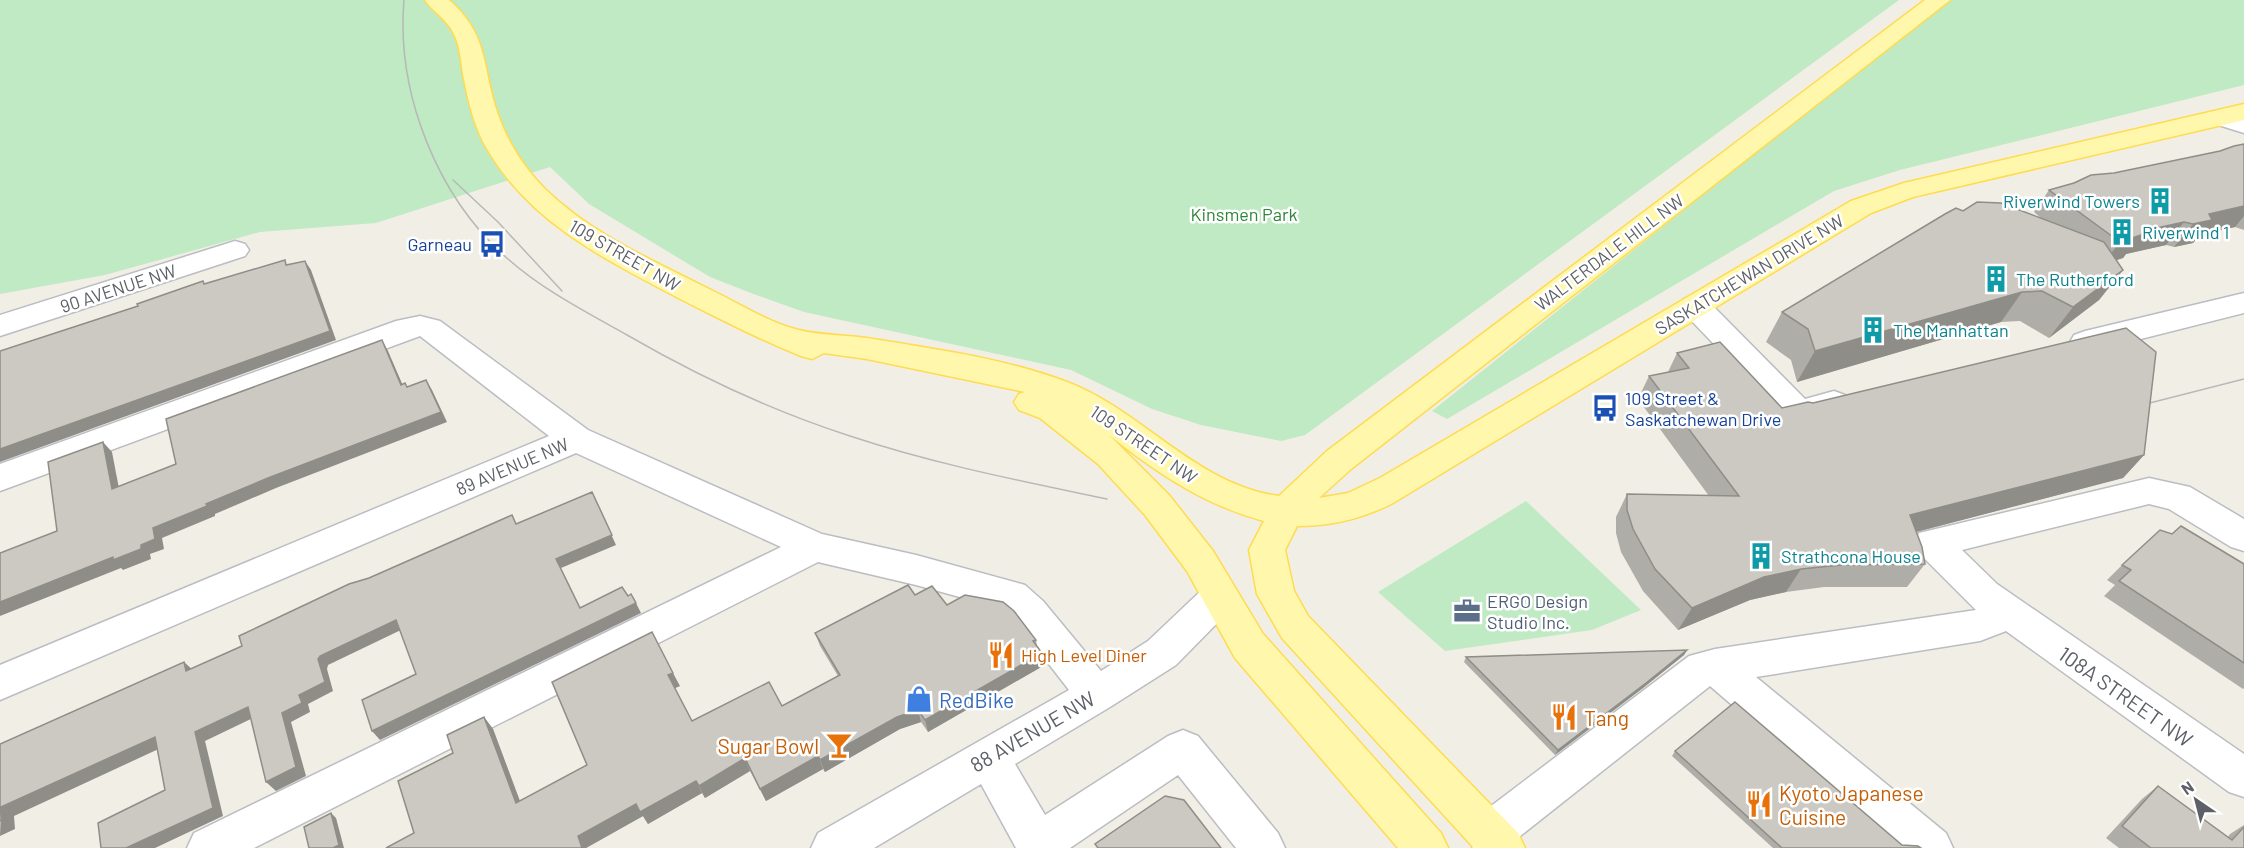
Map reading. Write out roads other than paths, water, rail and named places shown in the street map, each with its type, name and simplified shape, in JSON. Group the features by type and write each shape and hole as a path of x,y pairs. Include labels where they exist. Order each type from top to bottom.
{"main road":[{"name":"109 STREET NW","path":"436,0 458,21 467,37 478,89 500,150 533,192 579,232 609,250 747,321 828,354 1025,400 1052,410 1110,455 1157,505 1200,561 1218,597 1249,646 1421,846"},
{"name":"WALTERDALE HILL NW","path":"1286,512 1306,488 1339,460 1939,0"},
{"name":"SASKATCHEWAN DRIVE NW","path":"1286,512 1344,508 1370,499 1839,219 1879,199 2236,118"},
{"name":"109 STREET NW","path":"792,340 838,343 1032,382 1074,397 1119,425 1166,462 1230,498 1286,512"},
{"path":"1286,512 1267,550 1275,594 1295,627 1496,841"}],"street":[{"name":"90 AVENUE NW","path":"0,326 235,250"},
{"path":"2061,348 2244,303"},
{"path":"1695,306 1799,412 1867,395"},
{"path":"0,478 407,328 420,326 429,328 576,439"},
{"name":"89 AVENUE NW","path":"0,683 576,439 815,547 916,570 1012,596 1030,612 1096,694"},
{"name":"108A STREET NW","path":"2244,537 2178,497 2150,491 1932,543 1984,595 2008,614 2244,778"},
{"path":"209,848 815,547"},
{"name":"88 AVENUE NW","path":"833,848 1162,653 1218,597"},
{"path":"1496,841 1703,668 1980,625 2008,614"},
{"path":"1715,666 1931,848"},
{"path":"988,756 1039,846 1183,748 1263,848"}],"tram line":[{"path":"404,0 403,35 407,71 426,141 442,174 461,205 483,234 508,259 550,291 681,365 736,392 821,426 914,455 1107,499"},
{"path":"453,180 498,222 562,291"},
{"path":"2134,407 2244,379"}],"place":[{"name":"Riverwind Towers","path":"2160,201"},
{"name":"Riverwind 1","path":"2122,232"},
{"name":"Garneau","path":"492,244"},
{"name":"The Rutherford","path":"1996,279"},
{"name":"The Manhattan","path":"1873,330"},
{"name":"109 Street & Saskatchewan Drive","path":"1605,408"},
{"name":"Strathcona House","path":"1761,556"},
{"name":"ERGO Design Studio Inc.","path":"1467,611"},
{"name":"High Level Diner","path":"1001,655"},
{"name":"RedBike","path":"919,699"},
{"name":"Tang","path":"1564,717"},
{"name":"Sugar Bowl","path":"839,745"},
{"name":"Kyoto Japanese Cuisine","path":"1759,804"}],"park label":[{"name":"Kinsmen Park","path":"1244,214"}]}
